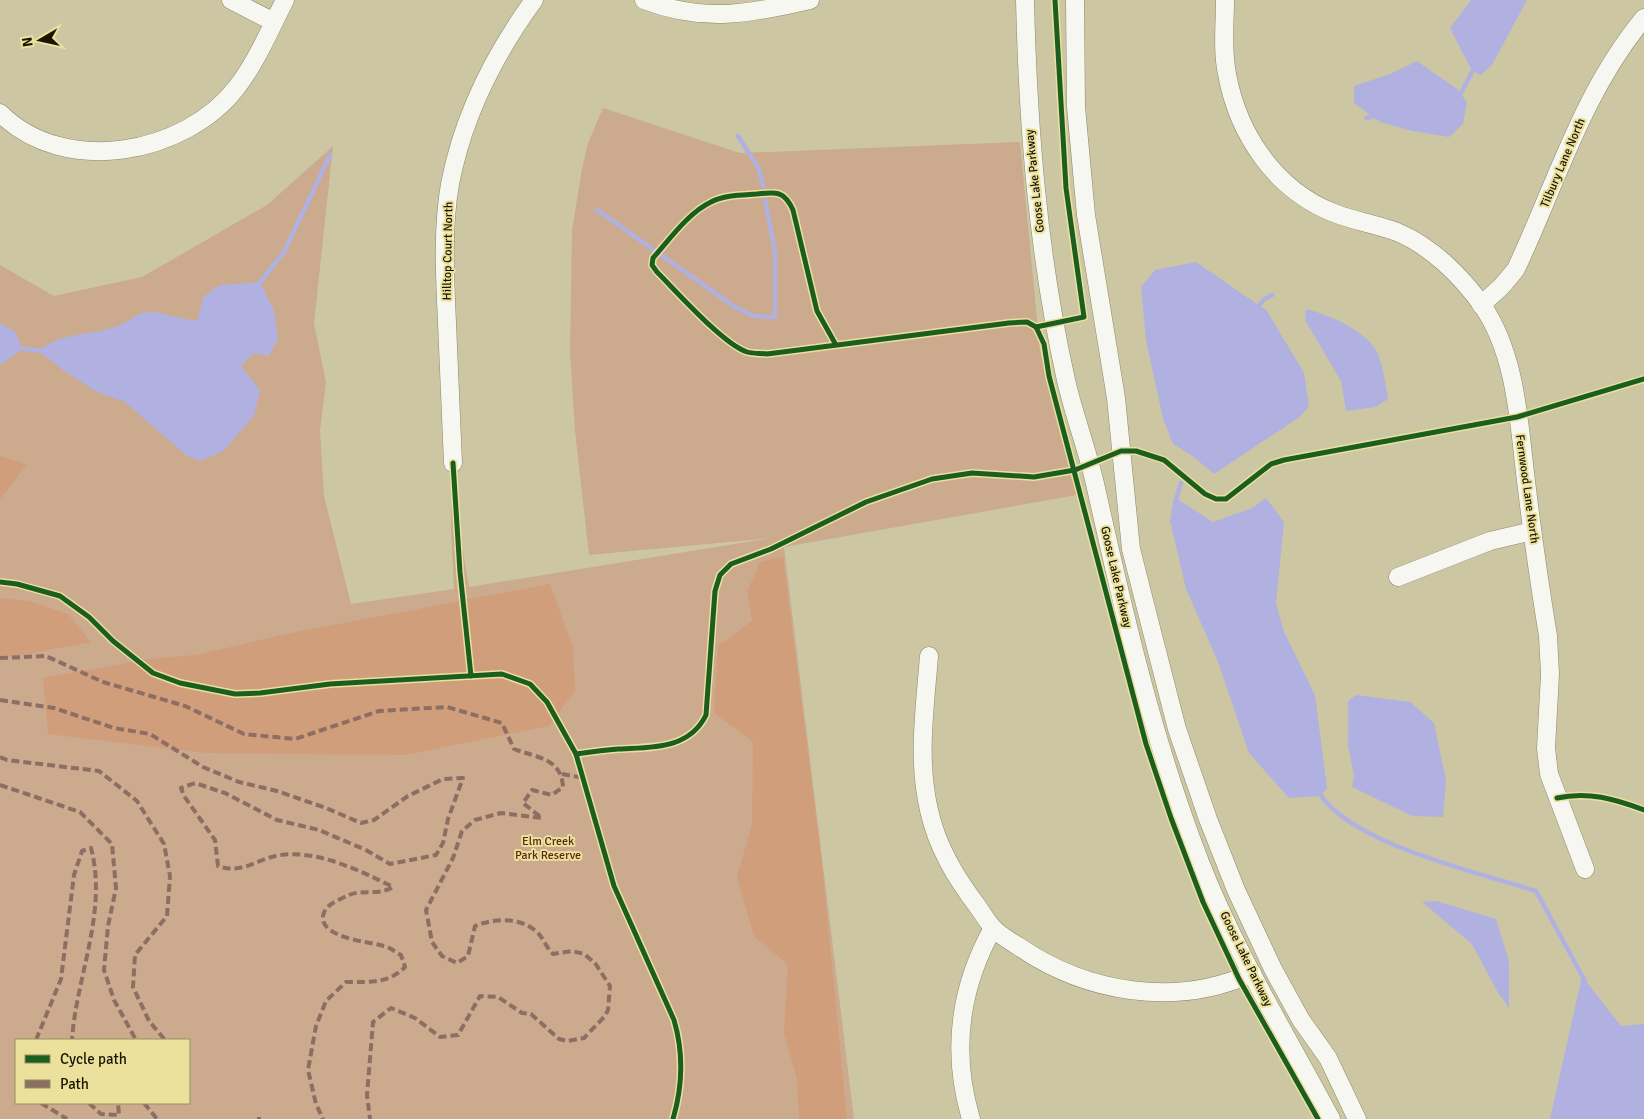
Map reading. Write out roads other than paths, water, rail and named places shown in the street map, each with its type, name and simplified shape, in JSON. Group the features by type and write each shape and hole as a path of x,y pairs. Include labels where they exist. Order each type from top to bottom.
{"street":[{"path":"231,0 274,22"},
{"path":"0,113 24,131 70,147 100,151 131,148 161,141 190,128 215,110 237,87 285,0"},
{"name":"Hilltop Court North","path":"453,463 445,273 446,222 450,184 466,124 485,77 509,34 534,0"},
{"path":"644,0 658,6 730,16 810,0"},
{"name":"Goose Lake Parkway","path":"1025,0 1029,115 1038,223 1067,383 1091,465 1120,596 1156,732 1201,864 1252,973 1331,1119"},
{"name":"Goose Lake Parkway","path":"1076,0 1076,107 1086,215 1116,398 1131,549 1147,615 1177,729 1208,818 1236,890 1273,969 1301,1020 1328,1058 1357,1119"},
{"name":"Fernwood Lane North","path":"1225,0 1226,73 1236,113 1250,140 1269,167 1290,188 1313,204 1334,213 1399,233 1425,248 1451,268 1481,305 1492,323 1511,376 1550,655 1546,748 1549,774 1585,869"},
{"name":"Tilbury Lane North","path":"1481,305 1502,286 1516,269 1590,101 1618,55 1644,18"},
{"path":"1398,577 1490,541 1532,531"},
{"path":"929,656 922,734 923,773 929,811 940,847 959,881 993,928 1037,959 1073,977 1111,988 1150,992 1190,990 1224,984 1252,973"},
{"path":"971,1119 964,1096 960,1060 961,1025 967,990 978,956 993,928"}],"water":[{"path":"1471,0 1527,0 1492,65 1481,75 1472,71 1450,28"},
{"path":"1417,61 1457,89 1467,102 1463,124 1449,137 1412,131 1380,122 1354,103 1354,86 1390,74"},
{"path":"1196,262 1267,311 1304,373 1309,406 1301,416 1214,474 1191,455 1173,444 1163,419 1146,340 1141,287 1155,270"},
{"path":"260,282 274,311 278,339 269,356 254,353 241,366 260,390 254,416 223,451 200,461 187,456 125,402 97,392 64,371 39,351 56,340 115,327 139,314 147,312 197,320 204,296 220,285"},
{"path":"1306,309 1352,328 1374,347 1381,365 1388,399 1376,407 1346,411 1341,381 1305,320"},
{"path":"0,323 15,332 23,349 0,365"},
{"path":"1174,497 1213,522 1252,508 1266,498 1284,522 1276,603 1284,632 1315,695 1327,788 1321,796 1289,798 1249,753 1218,662 1186,589 1170,521"},
{"path":"1356,695 1410,702 1434,723 1446,780 1443,817 1412,816 1352,787 1354,776 1348,745 1348,701"},
{"path":"1436,901 1496,919 1509,961 1509,1008 1497,991 1472,944 1422,902"},
{"path":"1582,976 1621,1026 1644,1024 1644,1119 1550,1119"}],"waterway":[{"path":"1458,99 1475,66"},
{"path":"1366,118 1379,115"},
{"path":"738,136 759,169 763,186"},
{"path":"257,286 284,252 330,155"},
{"path":"597,210 735,307 754,316 775,317 775,252 765,200"},
{"path":"1256,310 1264,299 1272,295"},
{"path":"18,348 43,351"},
{"path":"1175,503 1181,483"},
{"path":"1319,793 1336,811 1359,828 1387,842 1450,865 1536,891 1585,981"}],"park label":[{"name":"Elm Creek Park Reserve","path":"548,848"}]}
